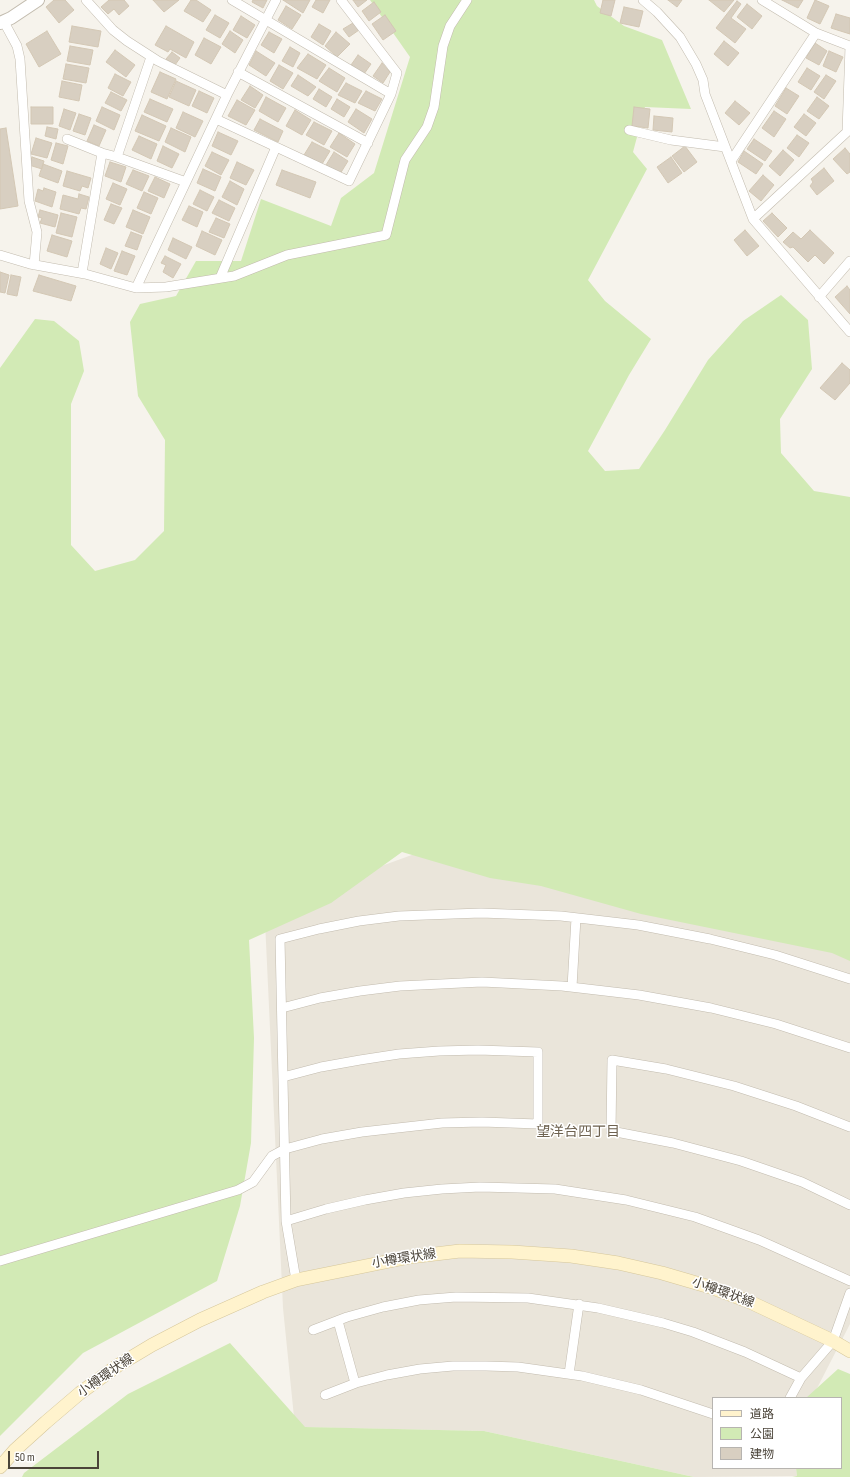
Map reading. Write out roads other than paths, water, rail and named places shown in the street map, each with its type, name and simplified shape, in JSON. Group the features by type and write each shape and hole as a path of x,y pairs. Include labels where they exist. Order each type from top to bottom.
{"main road":[{"name":"小樽環状線","path":"0,1467 15,1450 46,1422 117,1366 152,1345 200,1320 263,1292 296,1280 410,1257 460,1251 570,1256 618,1263 662,1273 710,1287 750,1302 850,1351"}],"street":[{"path":"34,264 37,232 29,201 20,59 17,46 2,23 38,0"},
{"path":"86,0 122,37 151,57 227,95"},
{"path":"232,0 391,94"},
{"path":"136,288 238,72 276,0"},
{"path":"216,119 349,181 391,94 397,73 341,0"},
{"path":"0,255 12,260 82,273 136,288 166,287 234,276 287,256 386,235 405,160 427,127 434,107 443,46 450,26 467,0"},
{"path":"643,0 680,36 696,64 753,219 850,332"},
{"path":"753,219 847,132 850,46 816,33 762,0"},
{"path":"731,162 816,33"},
{"path":"117,157 151,57"},
{"path":"238,72 368,143"},
{"path":"629,130 671,140 726,147"},
{"path":"67,139 102,153 186,182"},
{"path":"220,278 276,147"},
{"path":"82,273 102,153"},
{"path":"819,297 850,261"},
{"path":"296,1280 286,1221 280,939 352,922 406,916 481,913 521,914 638,925 717,940 782,957 850,979"},
{"path":"572,986 576,918"},
{"path":"282,1008 320,998 400,986 482,982 572,986 639,995 711,1008 783,1026 850,1048"},
{"path":"0,1261 238,1190 253,1182 272,1156 285,1149 342,1135 402,1126 482,1122 538,1124 538,1052 478,1050 399,1054 344,1063 283,1077"},
{"path":"850,1127 796,1106 734,1086 666,1069 612,1060 611,1132 673,1143 741,1160 802,1182 850,1205"},
{"path":"286,1221 358,1201 404,1193 480,1187 555,1189 626,1200 695,1217 759,1240 850,1281"},
{"path":"791,1397 801,1378 832,1341 850,1293"},
{"path":"313,1330 383,1307 420,1300 456,1297 528,1298 579,1304 632,1315 693,1332 745,1352 801,1378"},
{"path":"569,1374 579,1304"},
{"path":"338,1321 355,1383"},
{"path":"325,1395 355,1383 420,1369 453,1366 518,1367 569,1374 642,1390 712,1414"}],"district":[{"name":"望洋台四丁目","path":"578,1132"}]}
